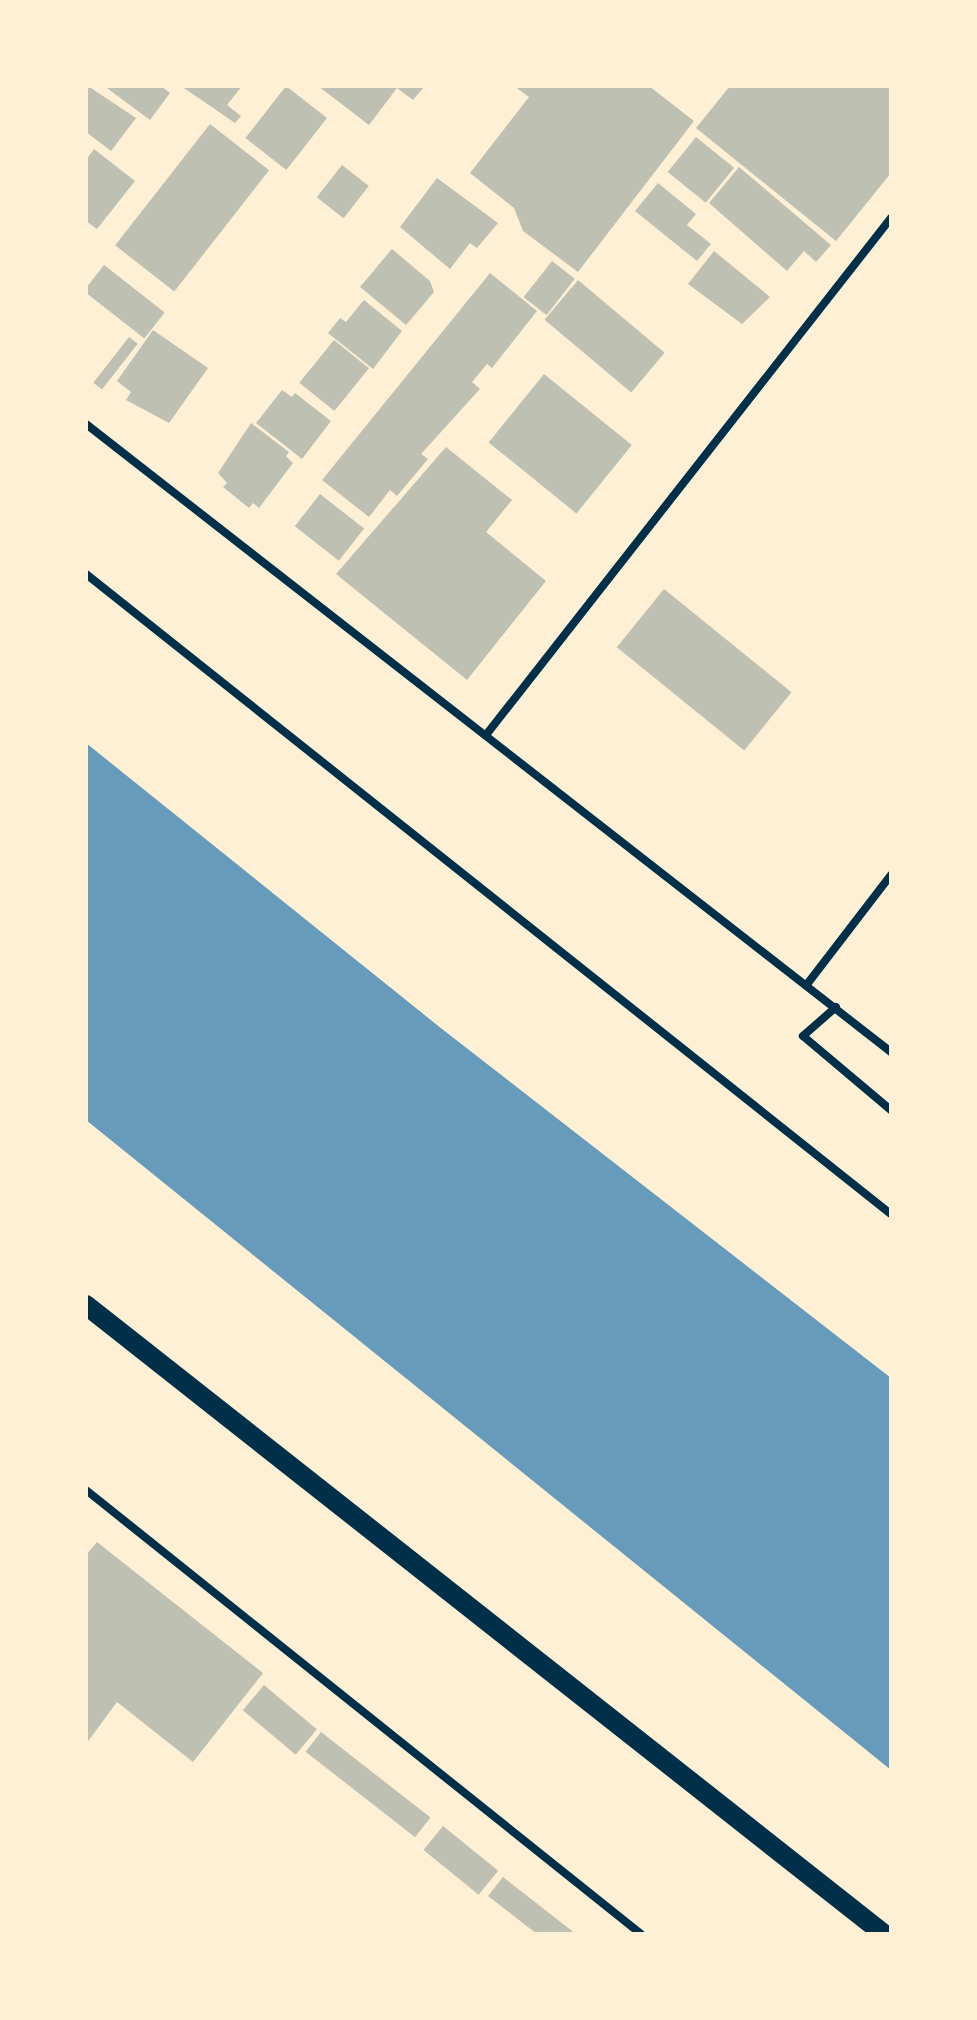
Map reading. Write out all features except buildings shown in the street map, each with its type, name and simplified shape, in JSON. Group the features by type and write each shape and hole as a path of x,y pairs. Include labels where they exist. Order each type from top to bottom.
{"main road":[{"path":"86,1305 884,1934"}],"street":[{"path":"486,735 891,218"},
{"path":"86,424 808,983 891,1052"},
{"path":"86,574 891,1214"},
{"path":"808,983 891,875"},
{"path":"836,1007 803,1036 891,1110"},
{"path":"86,1490 641,1934"}],"water":[{"path":"86,743 442,1029 891,1378 891,1770 86,1120"}]}
